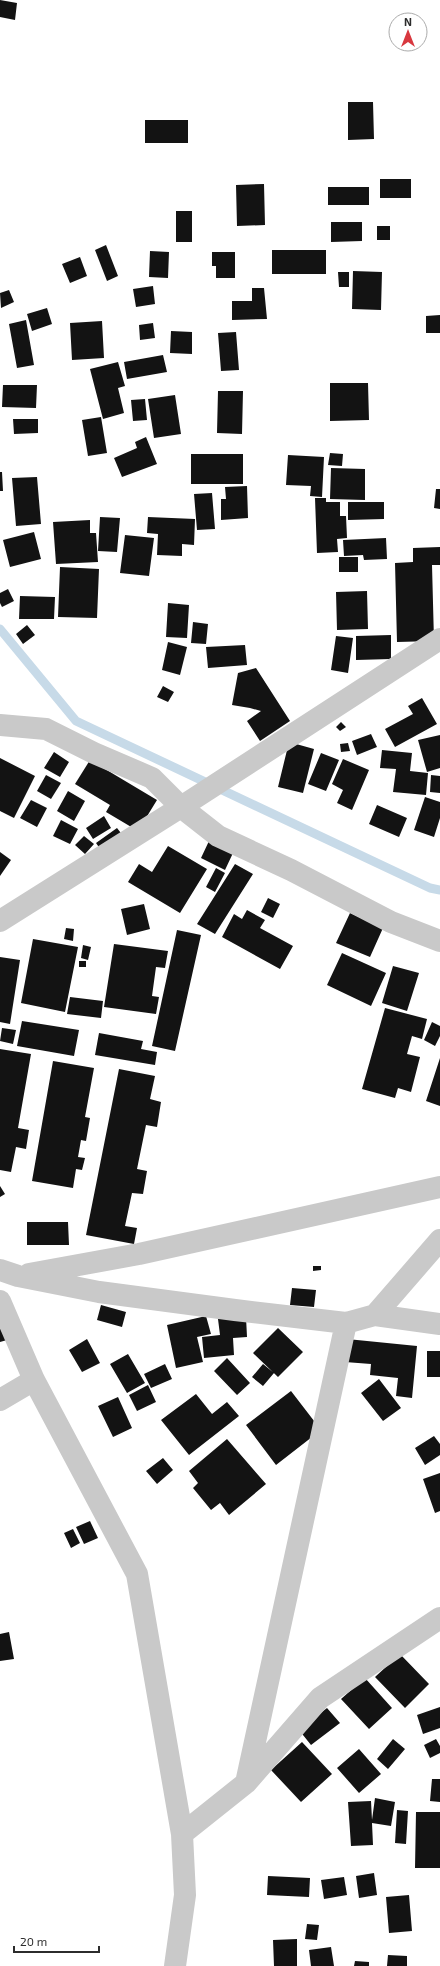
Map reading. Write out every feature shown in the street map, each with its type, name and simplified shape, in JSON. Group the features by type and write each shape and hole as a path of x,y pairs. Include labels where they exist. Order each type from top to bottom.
{"street":[{"path":"0,921 181,807 440,639"},
{"path":"0,725 46,729 94,753 152,778 181,807 218,836 291,870 391,922 440,941"},
{"path":"9,1273 139,1254 440,1187"},
{"path":"375,1314 440,1240"},
{"path":"9,1273 99,1292 346,1324 375,1314 440,1324"},
{"path":"0,1301 34,1380 137,1574 182,1834 185,1894 175,1966"},
{"path":"246,1783 346,1324"},
{"path":"0,1400 34,1380"},
{"path":"182,1834 246,1783 320,1698 440,1618"}],"building":[{"path":"0,0 17,3 15,20 0,17"},
{"path":"348,102 373,102 374,139 348,140"},
{"path":"145,120 188,120 188,143 145,143"},
{"path":"380,179 411,179 411,198 380,198"},
{"path":"264,184 265,225 237,226 236,185"},
{"path":"328,187 369,187 369,205 328,205"},
{"path":"176,211 192,211 192,242 176,242"},
{"path":"331,222 362,222 362,241 331,242"},
{"path":"377,226 390,226 390,240 377,240"},
{"path":"106,245 118,276 107,281 95,250"},
{"path":"272,250 326,250 326,274 272,274"},
{"path":"150,251 169,252 168,278 149,277"},
{"path":"212,252 235,252 235,278 216,278 216,266 212,266"},
{"path":"80,257 87,276 70,283 62,264"},
{"path":"353,271 382,272 381,310 352,309"},
{"path":"338,272 349,272 349,287 339,287"},
{"path":"153,286 155,304 136,307 133,289"},
{"path":"252,288 264,288 267,319 232,320 232,301 252,301"},
{"path":"9,290 14,302 1,308 0,293"},
{"path":"47,308 52,324 32,331 27,314"},
{"path":"440,315 440,333 426,333 426,316"},
{"path":"26,320 34,365 17,368 9,324"},
{"path":"102,321 104,358 72,360 70,323"},
{"path":"153,323 155,338 140,340 139,325"},
{"path":"171,331 192,332 192,354 170,353"},
{"path":"236,332 239,370 221,371 218,333"},
{"path":"163,355 167,372 127,379 124,362"},
{"path":"118,362 125,386 118,388 124,413 103,419 90,369"},
{"path":"330,383 368,383 369,420 330,421"},
{"path":"3,385 37,385 36,408 2,407"},
{"path":"218,391 243,391 242,434 217,433"},
{"path":"175,395 181,434 154,438 148,399"},
{"path":"145,399 147,420 133,421 131,400"},
{"path":"101,417 107,453 88,456 82,420"},
{"path":"13,419 38,419 38,433 14,434"},
{"path":"146,437 157,464 122,477 114,458 137,448 135,442"},
{"path":"330,453 343,454 342,466 328,465"},
{"path":"191,454 243,454 243,484 191,484"},
{"path":"288,455 324,457 322,497 310,496 311,486 286,485"},
{"path":"331,468 365,469 365,500 330,499"},
{"path":"0,472 2,472 3,491 0,491"},
{"path":"37,477 41,524 16,526 12,478"},
{"path":"247,486 248,518 221,520 221,499 226,499 225,487"},
{"path":"436,489 440,489 440,509 434,508"},
{"path":"212,493 215,529 197,530 194,494"},
{"path":"315,498 326,498 326,502 340,502 340,516 346,516 347,538 337,539 338,552 317,553"},
{"path":"348,502 384,502 384,519 348,520"},
{"path":"100,517 120,518 117,552 98,551"},
{"path":"148,517 195,519 194,545 182,544 182,556 157,555 158,534 147,533"},
{"path":"90,520 90,533 96,533 98,562 56,564 53,522"},
{"path":"34,532 41,559 10,567 3,540"},
{"path":"125,535 154,538 149,576 120,573"},
{"path":"386,538 387,559 364,560 363,555 344,556 343,540"},
{"path":"440,547 440,565 432,565 434,641 397,642 395,563 413,562 413,548"},
{"path":"339,557 358,557 358,572 339,572"},
{"path":"60,567 99,569 97,618 58,617"},
{"path":"8,589 14,601 2,607 0,603 0,593"},
{"path":"367,591 368,629 337,630 336,592"},
{"path":"20,596 55,597 54,619 19,619"},
{"path":"168,603 189,605 187,638 166,637"},
{"path":"193,622 208,624 206,644 191,643"},
{"path":"27,625 35,635 23,644 16,634"},
{"path":"391,635 391,659 356,660 356,636"},
{"path":"336,636 353,638 348,673 331,670"},
{"path":"168,642 187,647 180,675 162,670"},
{"path":"245,645 247,665 208,668 206,647"},
{"path":"256,668 290,721 260,741 247,721 261,711 232,705 238,673"},
{"path":"163,686 174,692 168,702 157,697"},
{"path":"422,698 437,724 395,747 385,729 413,714 408,706"},
{"path":"341,722 346,727 340,731 336,727"},
{"path":"371,734 377,747 357,755 352,741"},
{"path":"440,735 440,768 427,772 418,740"},
{"path":"289,742 314,749 303,793 278,787"},
{"path":"348,743 350,751 341,752 340,744"},
{"path":"382,750 412,753 410,771 428,773 426,795 393,792 396,769 380,768"},
{"path":"54,752 69,762 60,777 44,768"},
{"path":"321,753 339,760 326,791 308,784"},
{"path":"0,758 35,776 14,818 0,811"},
{"path":"343,759 369,770 352,810 337,803 343,790 332,784"},
{"path":"90,760 157,800 138,831 106,812 110,805 75,784"},
{"path":"46,775 61,783 51,799 37,791"},
{"path":"431,775 440,776 440,793 430,792"},
{"path":"68,791 85,801 74,821 57,811"},
{"path":"425,797 440,802 440,818 434,837 414,830"},
{"path":"31,800 47,808 37,827 20,818"},
{"path":"377,805 407,818 399,837 369,824"},
{"path":"104,816 111,828 93,839 86,828"},
{"path":"61,820 78,829 70,844 53,836"},
{"path":"117,828 124,837 103,853 96,843"},
{"path":"84,836 94,844 85,854 75,845"},
{"path":"209,841 233,853 225,870 201,858"},
{"path":"168,846 207,869 180,913 128,882 139,864 152,872"},
{"path":"0,852 11,860 0,876"},
{"path":"235,864 253,874 215,934 197,924"},
{"path":"216,868 225,873 215,892 206,887"},
{"path":"268,898 280,904 273,918 261,912"},
{"path":"144,904 150,929 127,935 121,909"},
{"path":"247,910 265,920 260,928 293,946 280,969 222,937 234,914 242,919"},
{"path":"350,913 383,928 370,957 336,943"},
{"path":"66,928 74,929 73,941 64,939"},
{"path":"177,930 201,935 175,1051 152,1046"},
{"path":"33,939 78,947 65,1012 21,1003"},
{"path":"114,944 168,951 165,968 156,967 152,996 159,997 156,1014 104,1007"},
{"path":"83,945 91,947 88,960 81,958"},
{"path":"342,953 386,973 371,1006 327,985"},
{"path":"0,957 20,960 10,1024 0,1022"},
{"path":"79,961 86,961 86,967 79,967"},
{"path":"393,966 419,973 407,1011 382,1003"},
{"path":"70,997 103,1001 101,1018 67,1014"},
{"path":"385,1008 427,1019 422,1039 412,1036 407,1054 420,1057 411,1092 398,1088 395,1098 362,1089"},
{"path":"22,1021 79,1030 74,1056 17,1046"},
{"path":"432,1022 440,1026 440,1036 435,1046 424,1040"},
{"path":"2,1028 16,1030 13,1044 0,1041"},
{"path":"99,1033 143,1041 141,1049 157,1052 155,1065 95,1055"},
{"path":"0,1049 31,1054 18,1128 29,1130 26,1149 16,1147 11,1172 0,1170"},
{"path":"440,1058 440,1106 426,1101"},
{"path":"53,1061 94,1068 85,1117 90,1118 86,1141 81,1140 78,1157 85,1158 82,1170 76,1169 73,1188 32,1181"},
{"path":"119,1069 155,1076 150,1099 161,1102 157,1127 146,1125 137,1169 147,1171 143,1194 132,1193 125,1226 137,1228 134,1244 86,1235"},
{"path":"0,1186 5,1194 0,1197"},
{"path":"27,1222 68,1222 69,1245 27,1245"},
{"path":"313,1266 321,1266 321,1270 313,1271"},
{"path":"292,1288 316,1290 314,1307 290,1305"},
{"path":"101,1305 126,1312 122,1327 97,1320"},
{"path":"206,1316 211,1334 197,1337 203,1362 176,1368 167,1325"},
{"path":"246,1317 247,1337 233,1338 234,1355 204,1358 202,1337 220,1335 218,1319"},
{"path":"0,1324 7,1340 0,1342"},
{"path":"278,1328 303,1352 278,1377 253,1353"},
{"path":"87,1339 100,1363 82,1372 69,1350"},
{"path":"347,1339 417,1346 412,1398 396,1396 398,1378 370,1375 371,1364 345,1362"},
{"path":"427,1351 440,1351 440,1377 427,1377"},
{"path":"128,1354 145,1383 127,1393 110,1364"},
{"path":"227,1358 250,1383 237,1395 214,1371"},
{"path":"165,1364 172,1379 151,1388 144,1374"},
{"path":"263,1364 274,1373 263,1386 252,1377"},
{"path":"379,1379 401,1408 383,1421 361,1393"},
{"path":"148,1385 156,1402 137,1411 129,1395"},
{"path":"291,1391 321,1430 276,1465 246,1425"},
{"path":"196,1394 212,1414 227,1402 239,1416 189,1455 161,1420"},
{"path":"118,1397 132,1428 113,1437 98,1406"},
{"path":"434,1436 440,1444 440,1455 425,1465 415,1448"},
{"path":"227,1439 266,1484 229,1515 220,1503 211,1510 193,1488 198,1483 189,1471"},
{"path":"163,1458 173,1470 157,1484 146,1471"},
{"path":"440,1473 440,1511 435,1513 423,1479"},
{"path":"90,1521 98,1538 84,1544 76,1527"},
{"path":"73,1529 80,1543 71,1548 64,1533"},
{"path":"9,1632 14,1659 0,1661 0,1634"},
{"path":"400,1654 429,1684 405,1708 375,1677"},
{"path":"365,1678 392,1708 369,1729 341,1699"},
{"path":"440,1707 440,1728 423,1734 417,1715"},
{"path":"327,1708 340,1723 311,1745 299,1730"},
{"path":"393,1739 405,1749 388,1769 377,1759"},
{"path":"436,1739 440,1746 440,1753 430,1758 424,1745"},
{"path":"302,1742 332,1774 301,1802 271,1770"},
{"path":"359,1749 381,1774 359,1793 337,1768"},
{"path":"432,1779 440,1779 440,1802 430,1801"},
{"path":"375,1798 395,1802 391,1826 372,1823 373,1845 351,1846 348,1802 371,1801 372,1820"},
{"path":"397,1810 408,1811 406,1844 395,1843"},
{"path":"416,1812 440,1812 440,1868 415,1868"},
{"path":"374,1873 377,1895 359,1898 356,1876"},
{"path":"268,1876 310,1878 309,1897 267,1895"},
{"path":"344,1877 347,1895 324,1899 321,1880"},
{"path":"409,1895 412,1931 389,1933 386,1897"},
{"path":"307,1924 319,1925 317,1940 305,1939"},
{"path":"297,1939 297,1966 274,1966 273,1940"},
{"path":"331,1947 334,1966 311,1966 309,1950"},
{"path":"388,1955 407,1956 407,1966 387,1966"},
{"path":"355,1961 369,1962 369,1966 354,1966"}],"waterway":[{"path":"0,629 76,721 430,888 440,890"}]}
